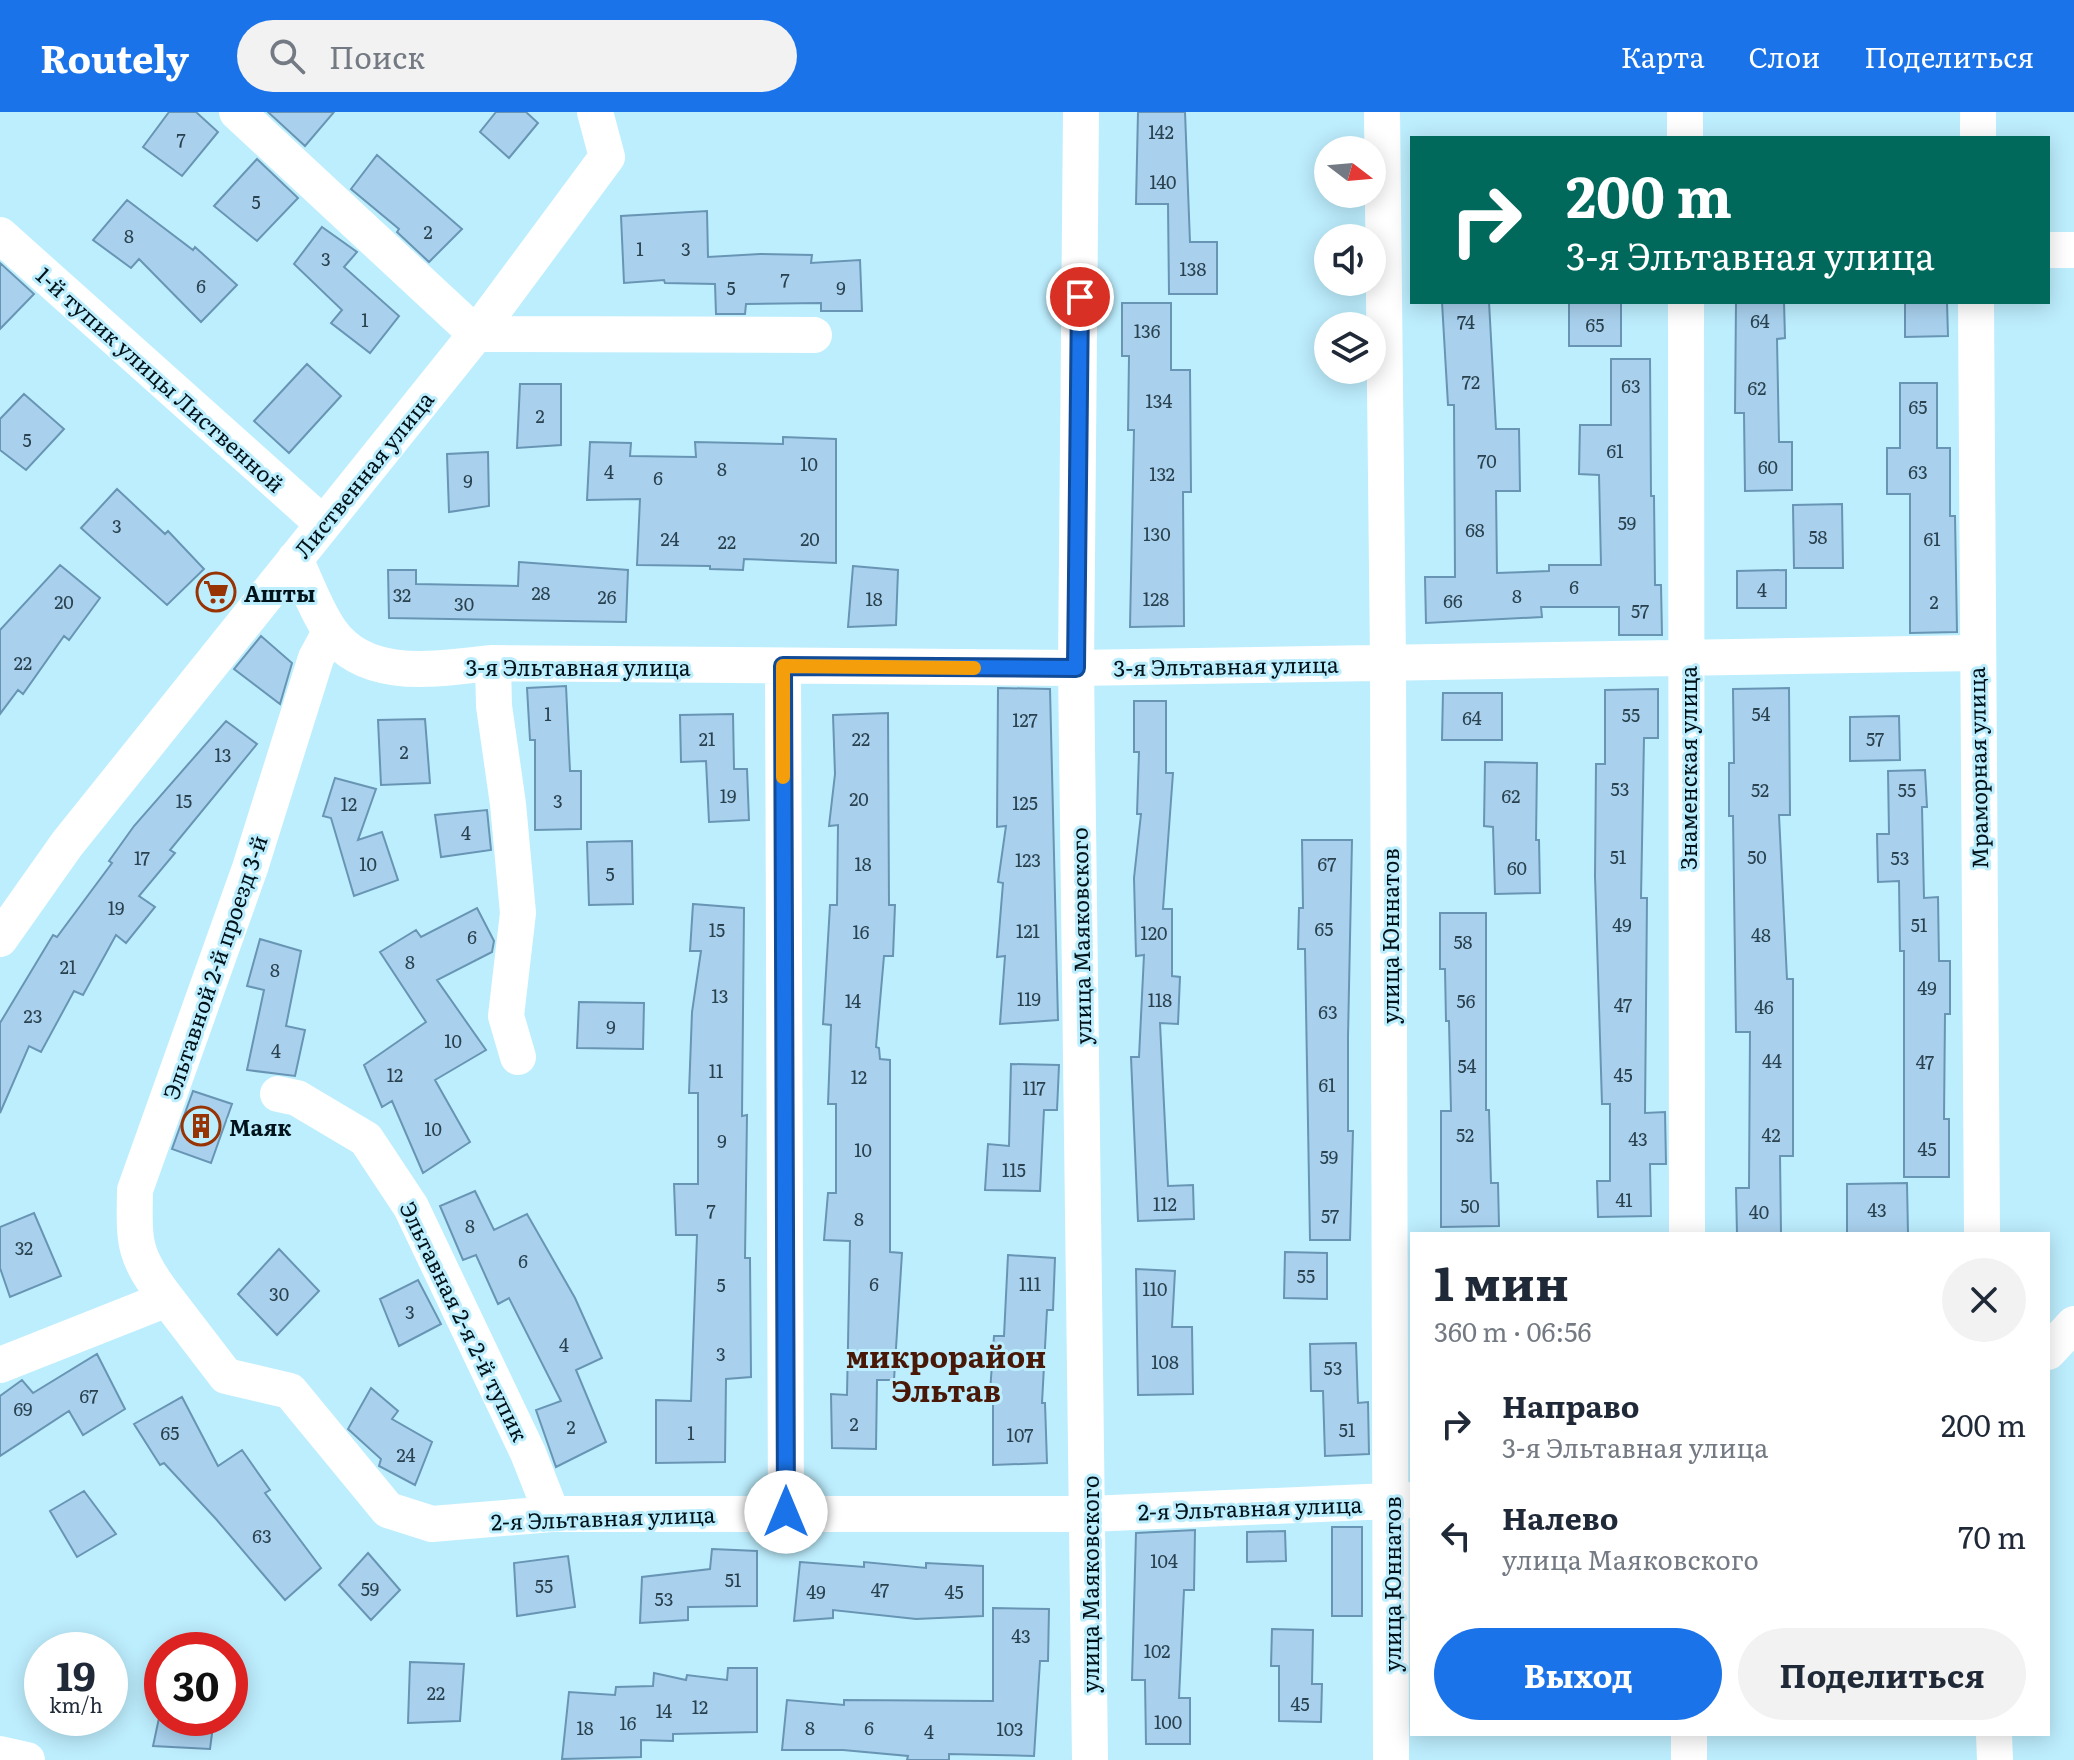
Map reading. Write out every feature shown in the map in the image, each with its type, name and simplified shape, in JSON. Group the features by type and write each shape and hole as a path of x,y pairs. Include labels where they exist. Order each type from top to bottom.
{"street":[{"path":"237,112 476,334 814,335"},
{"name":"Лиственная улица","path":"0,939 67,844 476,334 607,157 595,112"},
{"name":"улица Маяковского","path":"1081,112 1076,668 1090,1760"},
{"name":"улица Юннатов","path":"1382,112 1401,1500 1391,1760"},
{"path":"1685,112 1685,136"},
{"path":"1978,112 1978,136"},
{"name":"1-й тупик улицы Лиственной","path":"0,235 322,523"},
{"path":"2050,250 2074,250"},
{"name":"Знаменская улица","path":"1686,304 1687,1232"},
{"name":"Мраморная улица","path":"1976,304 1975,653 1982,1232"},
{"name":"3-я Эльтавная улица","path":"295,559 330,632 354,657 383,665 429,670 493,663 1076,668 1975,653"},
{"name":"Эльтавной 2-й проезд 3-й","path":"167,1299 141,1265 134,1228 135,1190 250,868 316,658 330,632"},
{"path":"493,663 494,706 508,804 518,913 506,1016 518,1057"},
{"path":"783,666 786,1512"},
{"name":"Эльтавная 2-я 2-й тупик","path":"278,1094 297,1098 366,1139 411,1207 528,1453 552,1514"},
{"path":"0,1365 167,1299"},
{"name":"2-я Эльтавная улица","path":"167,1299 226,1376 290,1391 388,1510 432,1524 552,1514 1089,1514 1401,1500"},
{"path":"2050,1350 2074,1324"},
{"path":"1689,1736 1689,1760"},
{"path":"1994,1736 1995,1760"},
{"path":"0,1754 27,1760"}],"building":[{"path":"169,112 196,112 218,132 182,176 143,147"},
{"path":"268,112 334,112 305,146"},
{"path":"496,112 526,112 538,123 509,158 480,132"},
{"path":"1138,112 1185,112 1190,242 1217,242 1217,294 1169,294 1168,204 1136,204"},
{"path":"377,155 462,229 429,262 397,232 399,229 351,189"},
{"path":"257,159 298,198 257,241 214,206"},
{"path":"127,200 193,250 195,247 237,285 201,322 139,259 131,268 93,240"},
{"path":"707,211 708,257 812,255 811,263 860,260 862,311 821,311 821,303 746,304 745,314 716,314 715,284 665,283 664,280 624,283 621,216"},
{"path":"322,227 357,252 344,267 399,316 370,353 331,323 342,310 294,264"},
{"path":"0,263 34,294 0,329"},
{"path":"1122,303 1171,303 1171,370 1190,370 1191,492 1183,492 1184,626 1130,627 1134,430 1128,430 1129,356 1122,356"},
{"path":"1442,304 1489,304 1496,429 1519,429 1520,491 1496,491 1497,573 1549,571 1549,565 1601,565 1599,475 1579,474 1580,425 1611,425 1611,359 1650,359 1651,496 1654,496 1655,585 1661,585 1662,635 1619,635 1619,607 1541,607 1542,617 1426,623 1425,577 1455,577 1454,405 1448,405"},
{"path":"1569,304 1621,304 1621,346 1569,346"},
{"path":"1736,304 1784,304 1785,338 1777,339 1779,442 1792,442 1792,490 1745,491 1744,413 1735,413"},
{"path":"1905,304 1947,304 1948,336 1905,337"},
{"path":"307,364 341,396 289,453 254,421"},
{"path":"1900,383 1937,383 1937,448 1950,448 1950,516 1955,516 1957,632 1910,633 1910,494 1887,494 1887,448 1900,448"},
{"path":"520,384 561,384 561,445 517,448"},
{"path":"24,394 64,429 26,470 0,450 0,419"},
{"path":"783,437 836,439 836,563 744,559 743,570 710,569 710,566 637,565 640,499 587,500 590,442 631,443 630,456 696,457 695,442 783,444"},
{"path":"488,452 489,506 449,512 447,454"},
{"path":"117,489 165,534 168,531 204,569 167,605 81,528"},
{"path":"1842,504 1843,568 1794,568 1793,505"},
{"path":"519,562 628,570 626,622 389,618 388,570 416,570 416,584 518,586"},
{"path":"60,565 100,598 69,640 64,636 23,694 18,690 0,714 0,630"},
{"path":"853,566 898,570 896,625 848,627"},
{"path":"1786,570 1786,608 1737,608 1737,571"},
{"path":"261,636 292,663 280,704 234,669"},
{"path":"566,686 570,771 581,771 581,829 535,830 535,740 530,740 527,688"},
{"path":"998,688 1050,689 1058,1020 1000,1024 1005,956 997,957 1003,883 998,882 1006,826 997,827"},
{"path":"1789,688 1790,815 1779,815 1787,979 1793,979 1793,1156 1780,1156 1781,1232 1737,1232 1736,1188 1749,1188 1750,1032 1736,1032 1733,816 1729,816 1729,763 1734,763 1733,689"},
{"path":"1658,689 1658,738 1644,738 1641,898 1647,898 1645,1113 1665,1112 1666,1164 1650,1164 1651,1216 1598,1217 1597,1181 1610,1181 1610,1104 1602,1104 1595,876 1596,764 1605,764 1605,690"},
{"path":"1443,693 1502,693 1502,740 1442,740"},
{"path":"1134,701 1166,701 1166,773 1173,773 1163,909 1172,909 1172,976 1180,977 1178,1024 1160,1023 1168,1186 1193,1185 1194,1219 1138,1221 1131,1057 1139,1057 1144,955 1136,956 1134,878 1141,814 1137,814 1139,752 1134,752"},
{"path":"888,713 889,905 895,905 893,956 884,956 876,1047 879,1048 880,1059 890,1060 890,1252 902,1253 894,1380 877,1380 876,1449 832,1448 831,1394 847,1395 850,1241 824,1240 828,1193 836,1193 836,1104 828,1104 831,1025 823,1024 830,905 837,905 838,825 829,826 835,774 833,715"},
{"path":"733,714 734,769 747,769 749,820 709,822 706,761 681,762 680,715"},
{"path":"1899,716 1900,760 1850,761 1850,717"},
{"path":"425,719 430,783 381,785 378,720"},
{"path":"226,721 257,744 170,850 175,853 139,896 155,907 126,943 116,935 83,995 74,991 41,1052 29,1046 0,1113 0,1023 53,935 57,937 112,863 109,861 134,826"},
{"path":"1485,762 1537,763 1536,840 1539,840 1540,893 1495,894 1493,827 1484,826"},
{"path":"1925,770 1927,807 1922,807 1924,898 1938,897 1939,961 1950,961 1950,1014 1945,1014 1944,1119 1949,1119 1949,1177 1904,1177 1904,951 1900,951 1899,881 1878,882 1877,834 1889,834 1888,771"},
{"path":"335,778 376,789 358,840 382,832 398,880 354,896 331,818 323,816"},
{"path":"487,810 491,850 441,857 435,815"},
{"path":"1302,840 1352,840 1348,1037 1348,1131 1353,1131 1350,1240 1310,1240 1305,949 1298,949 1299,908 1303,908"},
{"path":"632,841 633,904 589,905 587,842"},
{"path":"693,904 744,908 742,1116 747,1115 745,1258 750,1258 751,1377 726,1379 725,1462 656,1463 656,1400 691,1401 697,1235 676,1235 674,1184 698,1184 698,1093 689,1093 692,1012 701,951 690,951"},
{"path":"477,908 494,941 492,952 437,980 486,1050 435,1080 470,1142 423,1173 392,1101 382,1107 364,1065 426,1022 380,952 416,930 421,937"},
{"path":"1440,913 1486,913 1486,1110 1489,1110 1491,1183 1498,1183 1499,1226 1441,1227 1441,1111 1451,1111 1445,969 1440,969"},
{"path":"260,939 301,951 286,1026 305,1030 295,1076 247,1070 264,990 247,986"},
{"path":"579,1002 644,1003 643,1049 577,1048"},
{"path":"1011,1064 1059,1065 1057,1110 1044,1110 1040,1191 985,1190 988,1144 1009,1146"},
{"name":"Маяк","path":"193,1091 232,1104 211,1163 172,1149"},
{"path":"1907,1183 1908,1232 1847,1232 1847,1184"},
{"path":"475,1191 494,1230 527,1214 575,1298 602,1358 576,1370 606,1442 556,1467 536,1410 561,1401 509,1298 498,1304 476,1255 463,1260 440,1206"},
{"path":"34,1213 61,1276 10,1297 0,1268 0,1227"},
{"path":"279,1249 319,1291 277,1335 238,1294"},
{"path":"1285,1252 1327,1253 1327,1299 1284,1298"},
{"path":"1008,1255 1055,1258 1053,1310 1047,1310 1042,1403 1045,1403 1047,1463 993,1465 993,1392 990,1392 994,1336 1004,1336"},
{"path":"1136,1269 1175,1271 1172,1327 1192,1327 1193,1394 1138,1395"},
{"path":"418,1280 441,1324 399,1346 380,1299"},
{"path":"1356,1343 1358,1403 1368,1402 1369,1454 1325,1456 1323,1391 1311,1391 1310,1344"},
{"path":"97,1354 125,1409 83,1435 69,1411 0,1456 0,1396 22,1380 33,1393"},
{"path":"371,1388 398,1411 392,1419 432,1442 415,1485 379,1466 381,1459 348,1429"},
{"path":"182,1397 218,1466 242,1450 270,1490 265,1493 321,1568 285,1600 216,1519 164,1463 160,1465 134,1424"},
{"path":"84,1491 116,1534 77,1557 50,1511"},
{"path":"1332,1527 1362,1527 1362,1616 1332,1616"},
{"path":"1195,1530 1194,1590 1184,1590 1179,1698 1190,1698 1190,1744 1146,1744 1145,1680 1132,1680 1136,1533"},
{"path":"1285,1531 1286,1561 1247,1562 1247,1532"},
{"path":"712,1549 757,1551 757,1606 688,1607 688,1620 640,1623 642,1577 710,1569"},
{"path":"368,1553 400,1590 371,1620 339,1585"},
{"path":"568,1556 575,1607 517,1616 514,1563"},
{"path":"800,1562 864,1567 864,1562 926,1568 926,1563 983,1566 983,1616 916,1619 833,1610 833,1618 794,1621"},
{"path":"993,1608 1049,1609 1048,1661 1040,1661 1034,1756 949,1754 949,1760 907,1760 908,1756 843,1750 782,1750 787,1700 844,1705 844,1700 993,1701"},
{"path":"1272,1629 1313,1630 1312,1684 1322,1684 1321,1722 1279,1721 1279,1666 1271,1666"},
{"path":"410,1662 464,1664 460,1721 408,1723"},
{"path":"728,1668 757,1668 757,1732 673,1734 673,1741 641,1740 641,1757 562,1759 569,1692 615,1695 616,1687 653,1686 654,1673 686,1680 687,1675 727,1680"},
{"path":"155,1736 212,1736 210,1749 153,1746"}],"slow traffic":[{"path":"783,777 783,666 974,668"}],"place":[{"name":"Ашты","path":"216,592"},
{"name":"Маяк","path":"201,1126"}],"district":[{"name":"микрорайон Эльтав","path":"946,1372"}],"route":[{"path":"786,1512 783,666 1076,668 1080,297"}]}
